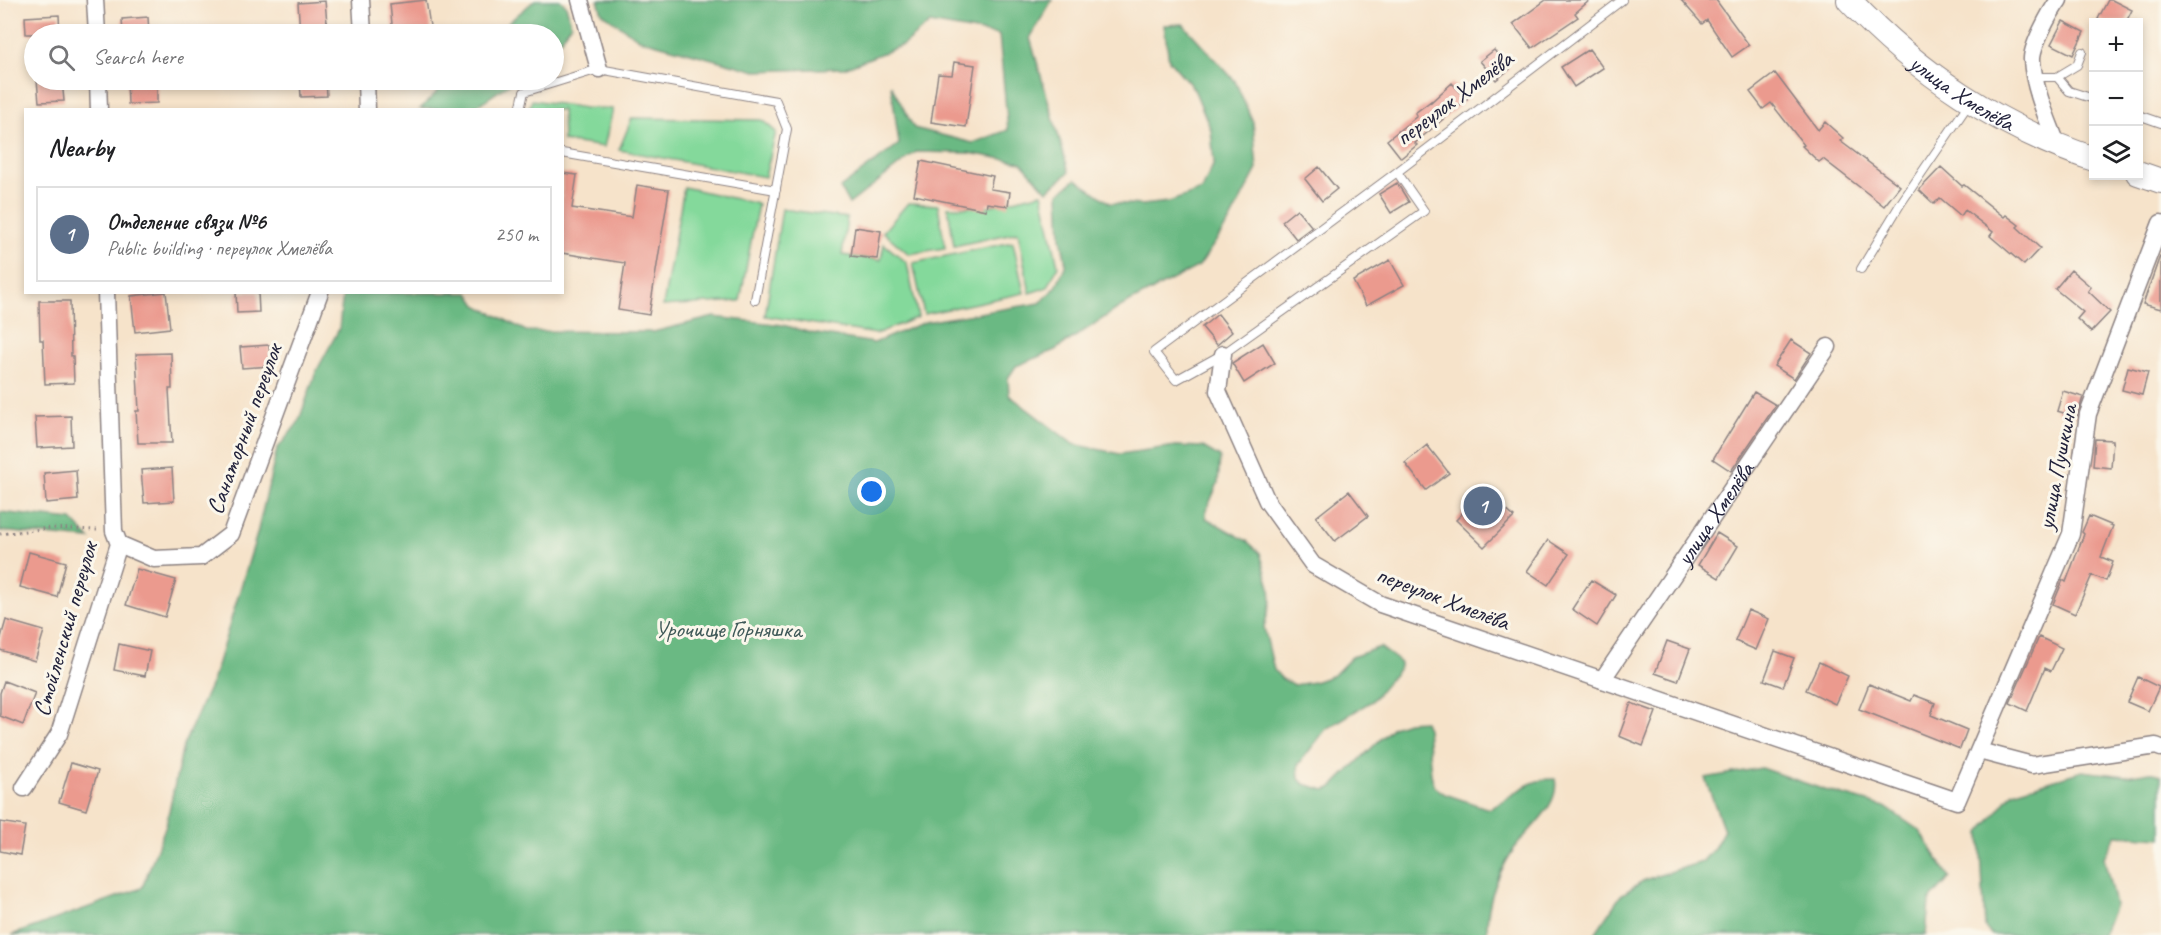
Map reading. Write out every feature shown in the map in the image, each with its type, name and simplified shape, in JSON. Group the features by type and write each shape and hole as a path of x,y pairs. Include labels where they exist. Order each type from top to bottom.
{"main road":[{"name":"улица Хмелёва","path":"1859,2 1895,46 1934,78 1970,102 2058,147 2089,157"},
{"path":"2143,174 2161,181"}],"street":[{"path":"95,0 96,24"},
{"path":"361,0 362,24"},
{"path":"580,0 599,69"},
{"path":"2058,147 2041,100 2032,58 2048,15 2059,0"},
{"path":"98,90 99,108"},
{"path":"367,90 368,108"},
{"name":"улица Пушкина","path":"1958,801 2071,534 2088,414 2161,222"},
{"name":"Стойленский переулок","path":"24,788 59,734 116,537 106,294"},
{"name":"Санаторный переулок","path":"116,537 154,559 201,557 231,534 319,294"},
{"name":"улица Хмелёва","path":"1602,680 1828,347"},
{"name":"переулок Хмелёва","path":"1223,354 1218,391 1267,501 1313,565 1380,604 1958,801"},
{"path":"1979,751 2032,765 2156,746 2161,748"}],"lane":[{"name":"переулок Хмелёва","path":"1223,354 1424,212 1397,172 1622,0"},
{"path":"2036,77 2057,77 2077,65 2082,52"},
{"path":"564,80 599,69 776,101 787,129 755,300"},
{"path":"2057,77 2069,91 2089,97"},
{"path":"520,108 524,92 531,90"},
{"path":"1861,269 1901,203 1970,102"},
{"path":"2143,116 2161,123"},
{"path":"564,153 776,190"},
{"path":"1223,354 1176,380 1154,352 1397,172"}],"path":[{"path":"0,534 50,528 116,537"}],"green space":[{"path":"535,0 560,0 566,5 571,24 564,35 564,24 507,24"},
{"path":"598,0 1052,0 1030,38 1069,172 1047,191 1021,162 969,153 916,152 849,204 840,188 899,144 891,85 914,128 973,143 1008,130 999,35 930,23 903,45 844,68 756,71 639,39 602,13"},
{"name":"Урочище Горняшка","path":"1183,24 1235,81 1253,122 1257,169 1229,222 1199,266 1120,307 1055,350 1016,366 1008,378 1009,395 1073,444 1120,454 1176,446 1203,447 1220,457 1218,483 1206,511 1206,518 1247,541 1260,553 1270,587 1271,601 1264,627 1274,670 1282,679 1294,685 1314,682 1334,675 1352,657 1380,647 1400,662 1400,667 1372,701 1326,729 1298,765 1299,779 1304,784 1325,790 1331,788 1393,727 1407,722 1424,721 1434,786 1445,794 1489,809 1527,785 1555,779 1553,799 1541,818 1512,852 1501,871 1490,903 1487,935 12,935 142,888 166,825 183,746 213,679 257,534 277,449 298,423 316,372 339,329 343,294 470,294 477,305 526,331 653,332 714,317 783,325 811,333 874,343 925,322 1040,303 1056,287 1066,264 1061,237 1059,193 1076,179 1110,203 1142,205 1169,202 1202,190 1214,163 1211,130 1194,89 1169,60 1164,25"},
{"path":"439,90 500,90 473,108 421,108"},
{"path":"532,100 585,108 613,109 604,147 564,141 564,108 529,108"},
{"path":"632,118 762,120 776,132 765,177 619,150"},
{"path":"684,187 758,204 740,301 663,306"},
{"path":"1042,193 1058,266 1048,287 1030,293 1018,232 954,246 948,207 985,207"},
{"path":"908,203 938,205 945,248 909,254 883,232"},
{"path":"782,209 847,218 842,255 881,260 884,244 907,263 918,317 876,334 765,316"},
{"path":"1013,242 1024,293 924,314 913,263"},
{"path":"0,512 72,520 90,539 0,531"},
{"path":"1761,768 1885,807 1920,831 1950,878 1929,901 1926,935 1594,935 1621,895 1644,880 1702,862 1714,848 1724,830 1705,778"},
{"path":"2082,771 2126,776 2150,772 2161,775 2161,838 2116,835 2104,857 2115,905 2103,935 1992,935 1985,928 1980,833 2013,792"}],"building":[{"path":"426,0 430,24 392,24 390,4"},
{"path":"1546,0 1590,0 1575,13 1578,17 1532,48 1513,24"},
{"path":"1681,0 1716,0 1749,45 1732,57 1707,20 1702,24"},
{"path":"2108,0 2132,10 2128,18 2099,18"},
{"path":"325,1 327,24 299,24 298,3"},
{"path":"59,15 59,24 25,24 25,17"},
{"path":"148,17 148,24 122,24 122,19"},
{"path":"2063,21 2084,32 2073,55 2051,44"},
{"path":"1589,49 1603,68 1574,87 1561,67"},
{"path":"1494,50 1510,69 1496,80 1480,61"},
{"path":"954,62 975,65 966,127 931,122 938,74 952,75"},
{"path":"1775,73 1818,130 1825,122 1843,138 1840,141 1900,186 1884,206 1823,159 1819,162 1802,146 1804,145 1771,103 1763,109 1750,92"},
{"path":"1452,83 1467,99 1415,143 1417,145 1401,158 1387,140 1417,116 1415,113"},
{"path":"38,90 63,90 64,101 39,102"},
{"path":"127,90 157,90 157,103 128,104"},
{"path":"301,90 327,90 327,96 301,97"},
{"path":"921,161 993,176 990,189 1010,192 1008,206 987,203 986,210 914,195"},
{"path":"1319,167 1337,189 1322,201 1305,179"},
{"path":"1941,167 1962,186 1964,185 2004,217 2006,215 2019,225 2017,227 2040,248 2024,265 1990,236 1993,232 1965,210 1961,216 1940,198 1934,204 1919,190"},
{"path":"564,173 577,175 572,208 632,217 637,185 669,190 649,315 618,310 625,263 564,253"},
{"path":"1397,183 1409,202 1391,213 1379,194"},
{"path":"1297,209 1312,227 1296,239 1282,221"},
{"path":"855,227 881,231 877,259 851,256"},
{"path":"2161,256 2161,309 2143,304"},
{"path":"1390,260 1404,285 1366,306 1353,281"},
{"path":"2071,270 2091,287 2088,291 2110,312 2091,332 2077,319 2083,312 2055,289"},
{"path":"166,294 170,328 135,332 131,296"},
{"path":"236,294 258,294 259,312 237,313"},
{"path":"39,301 70,301 74,383 45,384 43,340 40,340"},
{"path":"1218,314 1232,332 1217,345 1202,327"},
{"path":"1791,340 1811,353 1794,379 1774,366"},
{"path":"1263,343 1275,363 1244,383 1232,363"},
{"path":"269,345 271,366 242,368 240,347"},
{"path":"171,353 172,389 169,389 172,443 138,443 136,354"},
{"path":"2128,367 2148,372 2142,395 2122,390"},
{"path":"2063,391 2083,397 2077,417 2057,411"},
{"path":"1754,392 1776,405 1731,471 1713,459"},
{"path":"71,416 72,446 37,448 35,417"},
{"path":"2095,439 2113,440 2111,468 2093,466"},
{"path":"1427,445 1449,473 1426,490 1405,463"},
{"path":"172,468 174,501 144,503 141,470"},
{"path":"76,470 78,500 46,503 44,473"},
{"path":"1485,490 1514,517 1484,547 1456,520"},
{"path":"1349,491 1368,516 1335,541 1316,517"},
{"path":"2089,516 2113,526 2101,557 2113,562 2106,581 2092,575 2075,614 2053,604 2063,580 2066,582"},
{"path":"1717,533 1738,546 1719,578 1698,565"},
{"path":"1548,540 1569,554 1548,585 1527,571"},
{"path":"29,552 66,562 57,597 20,587"},
{"path":"137,569 176,580 165,617 126,605"},
{"path":"1591,580 1616,595 1597,626 1572,609"},
{"path":"1748,610 1769,619 1756,650 1735,641"},
{"path":"6,620 44,631 35,661 0,650"},
{"path":"2039,637 2062,648 2051,671 2045,668 2027,711 2010,703"},
{"path":"1667,641 1690,649 1678,681 1655,673"},
{"path":"119,644 150,651 145,676 114,670"},
{"path":"1775,651 1794,658 1783,687 1764,680"},
{"path":"1819,662 1848,676 1835,704 1806,690"},
{"path":"2138,677 2159,687 2148,711 2127,702"},
{"path":"4,681 35,693 23,725 0,716 0,693"},
{"path":"1869,684 1911,701 1914,695 1935,703 1931,715 1967,730 1960,749 1859,709"},
{"path":"1631,703 1656,712 1643,746 1619,736"},
{"path":"71,763 98,771 86,810 59,802"},
{"path":"0,822 25,826 20,855 0,851"}],"place":[{"name":"Отделение связи №6","path":"1483,506"}]}
